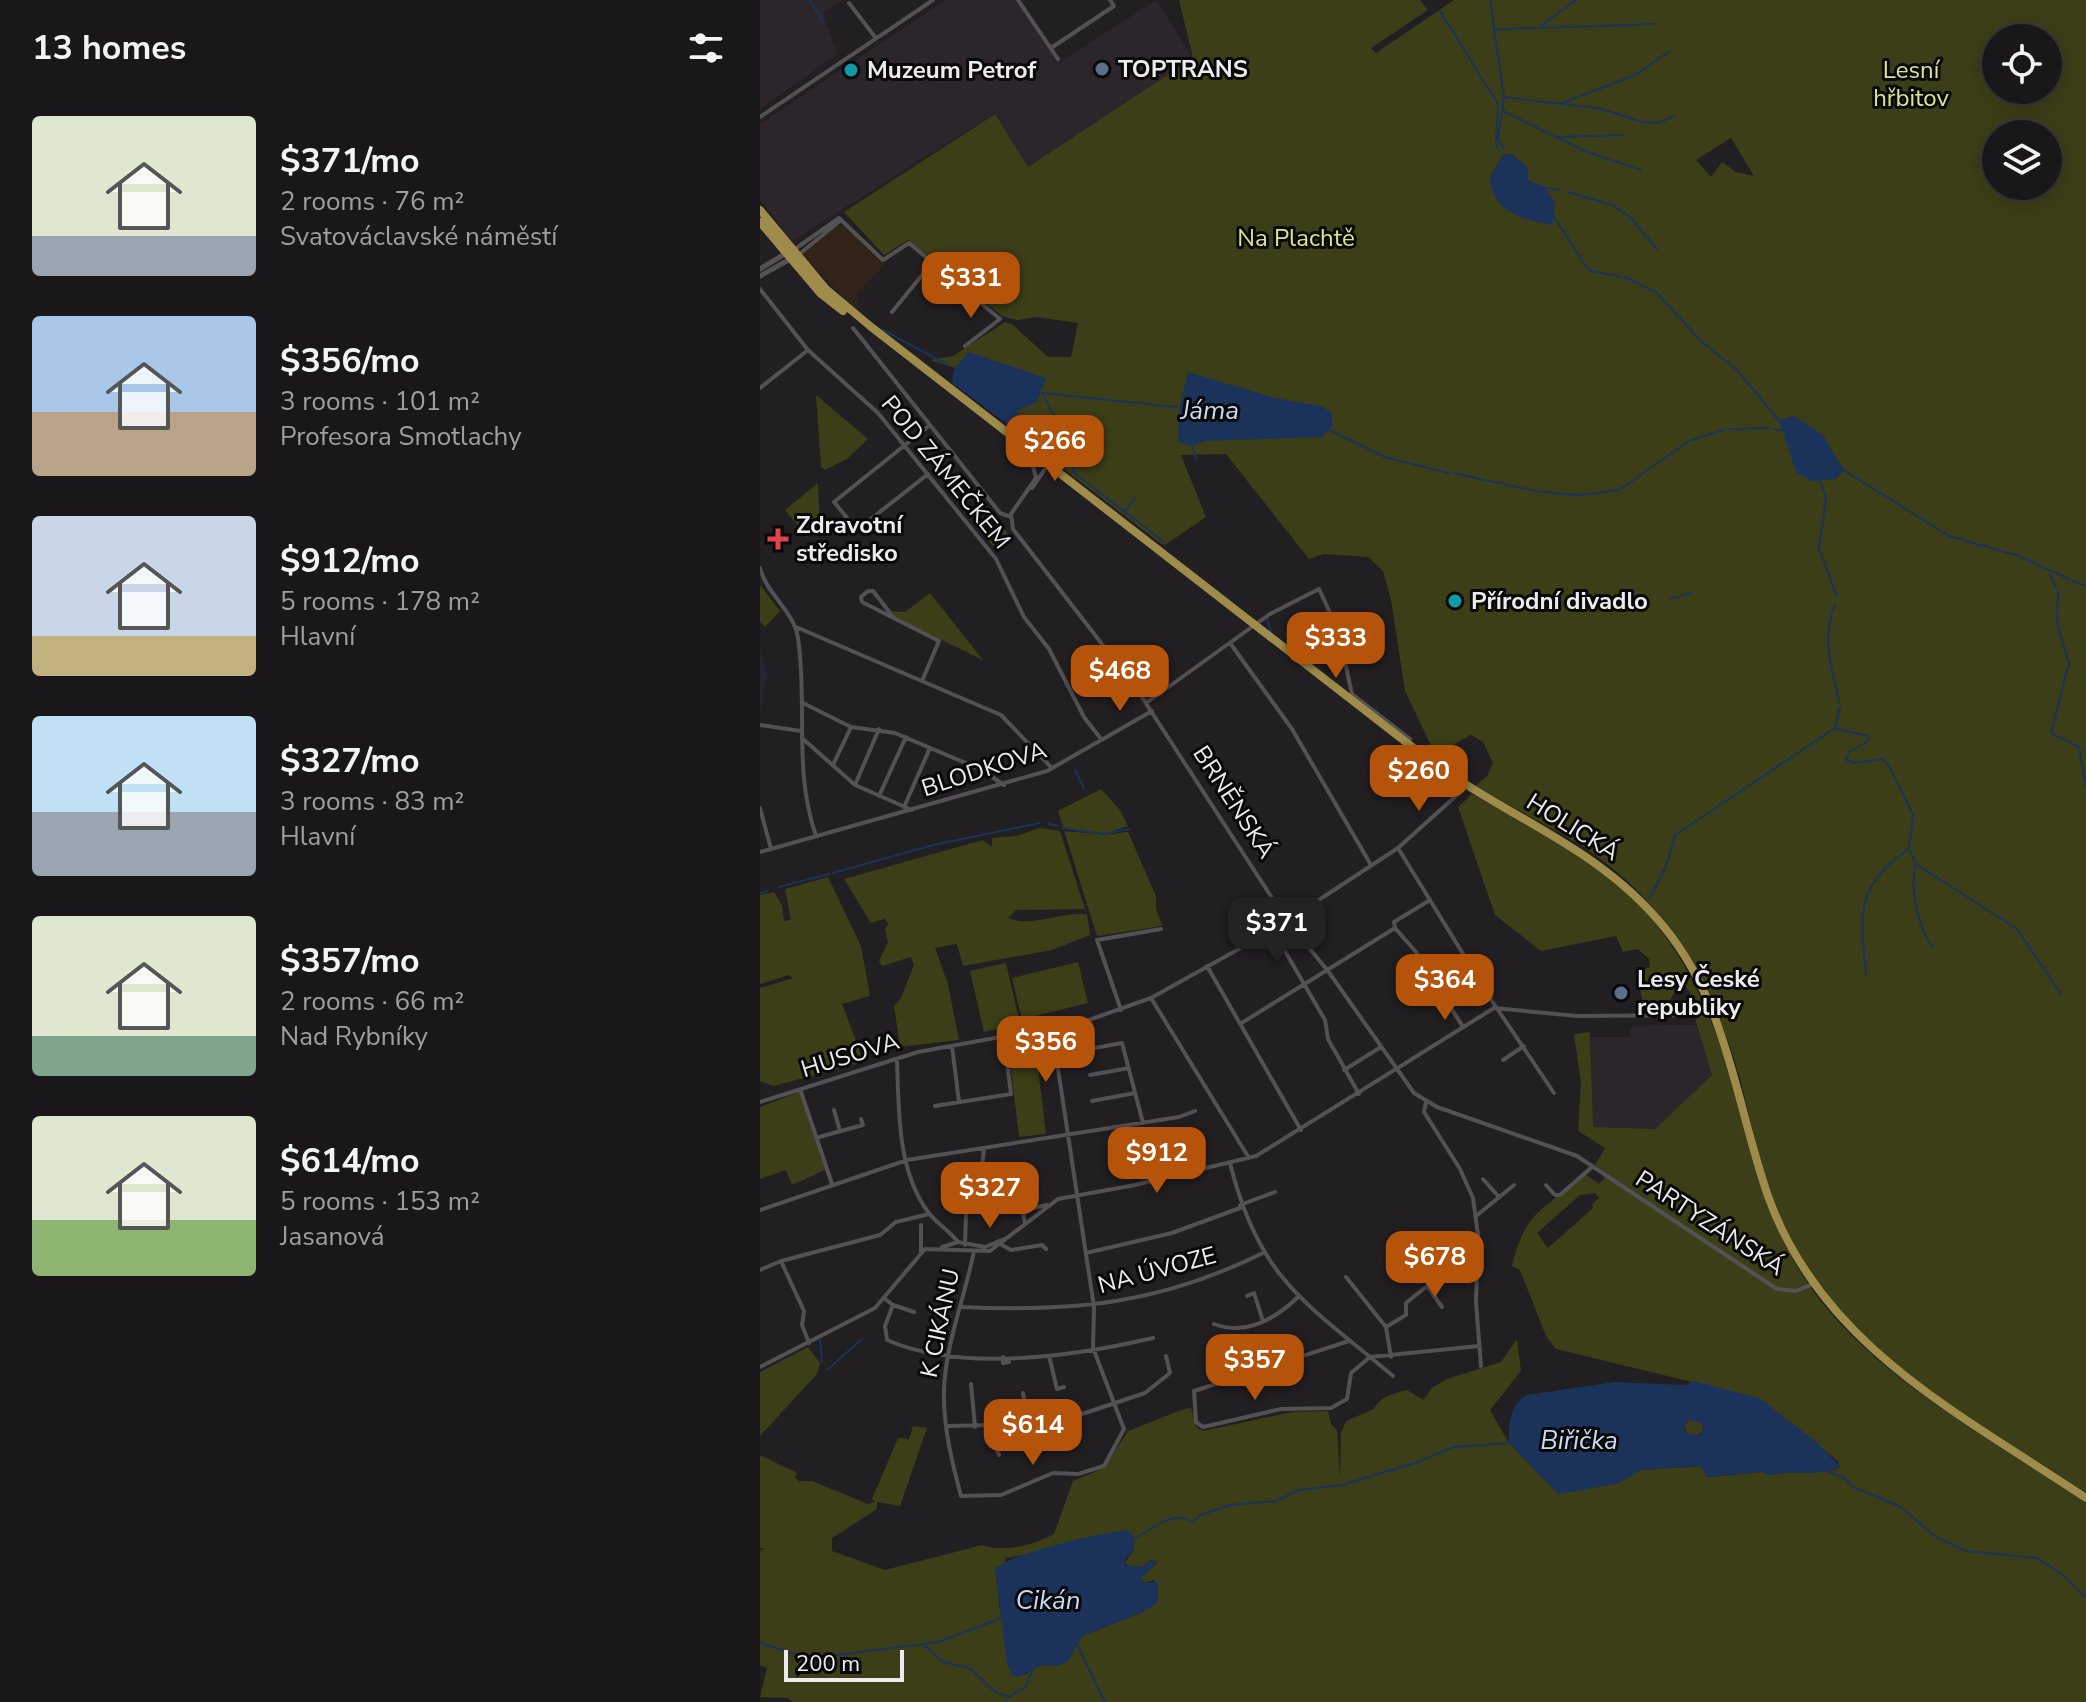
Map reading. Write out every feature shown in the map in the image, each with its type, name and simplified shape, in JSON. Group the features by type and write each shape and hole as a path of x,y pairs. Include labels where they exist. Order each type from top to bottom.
{"main road":[{"path":"760,210 791,255"},
{"path":"760,222 791,255"},
{"name":"HOLICKÁ","path":"791,255 820,293 1408,743 1467,786 1577,848 1641,901 1683,953 1721,1031 1775,1215 1813,1284 1838,1318 1887,1363 2086,1498"},
{"name":"HOLICKÁ","path":"791,255 856,315 1047,468 1133,531"}],"street":[{"path":"760,117 933,0"},
{"path":"1018,0 1058,59"},
{"path":"1051,48 1114,6 1110,0"},
{"path":"849,3 875,37"},
{"path":"838,53 841,60"},
{"path":"760,276 841,220 883,260 909,243 1000,319 965,346"},
{"path":"760,269 791,255"},
{"path":"892,312 932,263"},
{"name":"POD ZÁMEČKEM","path":"760,289 808,350 878,413 996,559 1024,617 1049,649 1084,717 1101,739"},
{"name":"BRNĚNSKÁ","path":"853,328 1000,513 1011,517 1013,529 1152,711 1287,921 1328,971 1398,1070"},
{"path":"760,388 808,350"},
{"path":"928,474 857,530 834,502 930,425"},
{"path":"1011,517 1036,478 1035,463 1029,454"},
{"path":"1022,498 1047,468"},
{"path":"760,568 770,592 796,627 1001,715 1052,768"},
{"path":"1146,703 1254,624 1319,589 1338,630 1352,694 1410,739 1408,743"},
{"path":"894,618 873,591 861,597 862,602 939,641 922,681"},
{"path":"796,627 803,703 802,782 816,836"},
{"path":"1230,643 1292,729 1371,865"},
{"path":"803,703 851,727 879,729 906,737 982,770 1004,785"},
{"name":"BLODKOVA","path":"760,852 1004,785 1052,768 1152,711"},
{"path":"760,725 802,735 855,785 912,811"},
{"path":"833,766 851,727"},
{"path":"855,785 879,729"},
{"path":"879,796 906,737"},
{"path":"904,807 930,748"},
{"name":"HUSOVA","path":"760,1102 918,1052 1052,1029 1121,1010 1151,998 1273,930 1398,848 1467,786"},
{"path":"760,808 762,826 771,849"},
{"path":"1398,848 1554,1093"},
{"path":"1430,900 1394,922 1395,928 1416,952 1463,1027"},
{"path":"1260,908 1327,1026 1328,1039 1359,1094"},
{"path":"1240,1024 1395,928"},
{"path":"1121,1010 1097,940 1161,929"},
{"path":"1207,966 1301,1130"},
{"path":"1151,998 1249,1158"},
{"path":"1022,1210 1249,1158 1301,1130 1491,1009 1577,1016 1702,1015"},
{"path":"1052,1029 1094,1307 1093,1348 1114,1403"},
{"path":"935,1106 1011,1094 1004,1038"},
{"path":"1089,1049 1122,1043 1143,1123"},
{"path":"952,1046 959,1102"},
{"path":"1503,1060 1524,1046"},
{"path":"1344,1070 1381,1047"},
{"path":"897,1061 901,1130 907,1160 929,1214 965,1245 989,1247 1012,1237"},
{"path":"1090,1075 1129,1068"},
{"name":"PARTYZÁNSKÁ","path":"1398,1070 1414,1093 1426,1102 1577,1156 1773,1287 1791,1292 1813,1284"},
{"path":"800,1089 819,1137 832,1184"},
{"path":"1092,1101 1135,1093"},
{"path":"1426,1102 1424,1112 1468,1184 1476,1216 1481,1366"},
{"path":"834,1110 840,1131"},
{"path":"760,1210 907,1160 1143,1123 1195,1111"},
{"path":"819,1137 863,1125 861,1119"},
{"path":"965,1245 966,1214 980,1188 984,1148"},
{"path":"1230,1163 1240,1206 1263,1253 1298,1297 1393,1376"},
{"path":"1546,1185 1555,1195 1560,1195 1592,1167"},
{"path":"1483,1179 1499,1197"},
{"path":"1017,1180 1025,1224"},
{"path":"1476,1216 1514,1185"},
{"path":"1086,1253 1172,1233 1275,1192"},
{"path":"920,1198 920,1216"},
{"path":"942,1248 990,1251 1012,1237 1047,1205"},
{"path":"760,1270 781,1261 880,1235 896,1222 929,1214"},
{"path":"760,1367 885,1299 921,1252 921,1225"},
{"path":"921,1252 958,1242"},
{"path":"1002,1245 1011,1250 1042,1245 1046,1249"},
{"name":"K CIKÁNU","path":"974,1251 944,1389 947,1426 961,1496 1001,1495 1053,1473 1091,1472 1104,1466 1124,1429 1114,1403"},
{"name":"NA ÚVOZE","path":"962,1307 1094,1307 1187,1285 1263,1253"},
{"path":"1386,1327 1406,1315 1406,1303 1428,1287 1433,1278 1416,1255"},
{"path":"781,1261 801,1303 805,1317 802,1327 809,1343"},
{"path":"1346,1277 1386,1327 1391,1357"},
{"path":"1428,1287 1442,1307"},
{"path":"1247,1296 1254,1293 1263,1321"},
{"path":"1214,1324 1231,1331 1277,1317 1298,1297"},
{"path":"885,1299 914,1312"},
{"path":"893,1305 885,1326 887,1340 949,1355 1049,1356 1153,1338"},
{"path":"1349,1341 1193,1391 1196,1422 1203,1427 1281,1409 1323,1408 1344,1403 1349,1394 1351,1373 1370,1357 1479,1346"},
{"path":"1049,1356 1057,1389 1064,1387"},
{"path":"1070,1418 1145,1393 1170,1373 1166,1356"},
{"path":"1003,1357 1003,1363 1009,1362"},
{"path":"971,1384 975,1427"},
{"path":"1023,1393 1029,1424 1045,1438"},
{"path":"947,1426 988,1428 1040,1424"},
{"path":"988,1428 999,1455"}],"shaded area":[{"path":"760,0 843,0 823,13 837,54 760,109"},
{"path":"945,0 1017,0 1061,62 1156,0 1193,58 1028,168 994,114 792,241 760,200 760,124"},
{"path":"838,225 849,230 885,264 857,293 857,310 803,256 804,251"},
{"path":"760,648 767,673 760,713"},
{"path":"1699,1025 1712,1076 1655,1129 1592,1127 1591,1037 1630,1037 1630,1027"}],"green space":[{"path":"1179,0 1420,0 1428,10 1371,48 1376,53 1454,0 2086,0 2086,1493 1970,1418 1895,1363 1861,1333 1830,1299 1803,1262 1781,1219 1764,1173 1729,1044 1716,1010 1682,947 1637,891 1610,866 1567,837 1475,786 1487,776 1493,763 1483,742 1471,735 1453,745 1449,754 1454,763 1450,767 1437,758 1405,691 1391,600 1383,571 1368,557 1324,554 1309,559 1226,454 1181,455 1206,517 1165,545 1160,543 1011,428 955,368 930,360 953,356 1005,322 1013,325 1048,357 1071,357 1078,323 1036,317 1017,320 1002,316 908,240 884,255 844,212 995,114 1028,167 1193,58","holes":["1731,138 1754,176 1736,172 1722,162 1711,177 1696,160","1511,154 1528,168 1528,180 1538,185 1490,177 1503,155"]},
{"path":"816,395 868,439 847,459 825,470 821,467"},
{"path":"818,483 820,527 807,537 785,510"},
{"path":"996,519 1009,535 994,547 981,531"},
{"path":"760,585 780,611 765,627 760,621"},
{"path":"930,593 983,660 896,618 892,611 905,612"},
{"path":"1101,789 1120,810 1128,826 1101,835 1128,832 1156,896 1156,908 1162,925 1097,936 1064,831 1098,834 1063,827 1058,811"},
{"path":"1472,794 1573,850 1606,873 1634,899 1679,957 1697,989 1725,1059 1772,1216 1793,1261 1807,1282 1833,1316 1898,1377 2086,1503 2086,1702 793,1702 788,1698 760,1697 767,1668 760,1665 760,1550 765,1549 760,1548 760,1455 797,1473 795,1477 799,1481 812,1481 868,1504 875,1502 872,1499 898,1438 909,1439 913,1426 927,1428 900,1506 877,1502 877,1509 832,1538 832,1551 885,1570 982,1545 1019,1547 1054,1534 1073,1481 1104,1468 1128,1431 1191,1408 1196,1427 1203,1431 1292,1412 1328,1411 1331,1424 1337,1430 1340,1479 1341,1433 1346,1421 1374,1409 1383,1399 1402,1391 1407,1390 1423,1400 1433,1387 1447,1379 1501,1362 1517,1339 1521,1371 1490,1410 1509,1443 1558,1494 1620,1482 1641,1470 1701,1466 1708,1477 1836,1470 1839,1462 1758,1398 1556,1349 1546,1336 1520,1270 1512,1266 1517,1247 1538,1212 1585,1174 1599,1184 1608,1174 1595,1165 1605,1148 1578,1131 1581,1083 1574,1034 1590,1032 1593,1127 1655,1129 1712,1075 1692,1008 1696,1002 1682,981 1663,1011 1645,1011 1636,973 1650,967 1649,959 1638,949 1623,952 1616,936 1541,951 1495,915 1458,807","holes":["1595,1193 1599,1198 1592,1204 1593,1208 1548,1248 1537,1233 1580,1195","1133,1535 1134,1550 1125,1562 1130,1567 1142,1567 1152,1559 1157,1563 1140,1578 1144,1583 1154,1580 1158,1598 1145,1611 1082,1636 1067,1661 1057,1666 1041,1665 1024,1675 999,1605 1001,1575 1006,1558 1042,1552 1078,1539"]},
{"path":"1040,828 1060,831 1085,909 1016,910 1008,918 1036,921 1087,914 1090,935 1052,950 963,966 957,944 935,948 948,984 959,1040 900,1047 894,1006 901,998 914,965 911,957 882,966 879,961 888,942 885,930 888,923 884,919 871,923 844,879 983,840 992,847 992,838 1016,836"},
{"path":"828,877 861,946 870,996 842,1004 864,1062 774,1086 760,1081 760,988 793,978 789,975 760,984 760,895 774,892 782,905 784,921 791,920 785,889"},
{"path":"1078,962 1088,1003 1022,1019 1012,978"},
{"path":"1006,963 1020,1024 984,1032 970,971"},
{"path":"1034,1035 1046,1134 1019,1137 1008,1044"},
{"path":"799,1092 825,1170 792,1185 786,1170 760,1179 760,1107"},
{"path":"808,1347 820,1363 817,1374 760,1436 760,1372"},
{"path":"1694,1418 1703,1427 1694,1436 1685,1427"}],"water":[{"path":"1511,154 1528,168 1528,180 1543,186 1555,202 1552,225 1520,217 1496,199 1490,178 1503,155"},
{"path":"969,352 1046,378 1037,402 1019,410 1011,427 952,383 954,369"},
{"name":"Jáma","path":"1188,372 1275,398 1321,406 1331,412 1333,425 1322,437 1205,441 1192,446 1178,442 1179,409"},
{"path":"1794,416 1823,435 1844,470 1836,479 1811,481 1796,472 1779,420"},
{"name":"Biřička","path":"1694,1381 1759,1398 1814,1440 1841,1467 1814,1473 1770,1475 1762,1472 1707,1477 1701,1466 1641,1470 1616,1484 1558,1494 1509,1443 1513,1410 1526,1395 1615,1382 1685,1385","holes":["1686,1421 1704,1425 1700,1435 1688,1434 1684,1430"]},
{"name":"Cikán","path":"1127,1530 1133,1535 1134,1550 1125,1559 1126,1565 1142,1567 1153,1559 1157,1562 1140,1579 1144,1583 1158,1582 1158,1602 1145,1611 1082,1636 1068,1661 1057,1666 1041,1665 1018,1677 1012,1675 1007,1664 995,1569 1037,1550"}],"waterway":[{"path":"810,0 823,22"},
{"path":"1490,0 1504,97 1498,139 1504,149"},
{"path":"1565,8 1576,0"},
{"path":"1541,26 1562,10"},
{"path":"1440,11 1498,104 1496,144 1499,151"},
{"path":"1575,27 1654,24"},
{"path":"1494,29 1573,27"},
{"path":"1560,104 1635,75 1670,51"},
{"path":"1504,97 1602,109 1642,122 1659,123 1674,116"},
{"path":"1503,111 1587,152 1641,170"},
{"path":"1557,137 1623,135"},
{"path":"1542,187 1560,190"},
{"path":"1568,192 1612,205"},
{"path":"1614,206 1631,218 1657,249"},
{"path":"1553,215 1585,265 1592,271 1621,277"},
{"path":"1625,277 1656,292 1700,340 1738,371 1780,422"},
{"path":"883,330 948,365"},
{"path":"1042,393 1176,407"},
{"path":"1042,393 1073,451 1073,472 1164,542"},
{"path":"1728,429 1770,428"},
{"path":"1327,429 1385,457 1449,473"},
{"path":"1774,429 1782,431"},
{"path":"1453,473 1535,491 1578,495 1619,490 1689,441 1724,430"},
{"path":"1192,445 1196,459"},
{"path":"1842,469 1949,536 2019,556 2069,579"},
{"path":"1820,479 1826,499 1819,548 1837,597"},
{"path":"1125,512 1135,498"},
{"path":"2050,574 2056,587"},
{"path":"2073,581 2086,586"},
{"path":"2058,590 2057,623 2069,663 2051,733 2079,747 2086,787"},
{"path":"1681,596 1692,593"},
{"path":"1670,598 1678,597"},
{"path":"1835,604 1828,641 1839,702"},
{"path":"1267,618 1271,632"},
{"path":"1835,728 1840,706"},
{"path":"1650,898 1666,866 1675,835 1835,728"},
{"path":"1836,729 1868,736 1868,741 1849,752 1846,760 1854,763 1882,759 1888,764 1913,815 1909,849 1879,875 1865,903 1863,935 1866,974"},
{"path":"1075,770 1084,788"},
{"path":"833,873 933,845 1040,823"},
{"path":"1049,824 1058,826"},
{"path":"1063,828 1103,834 1130,829"},
{"path":"1910,851 1916,864 2017,929 2061,994"},
{"path":"1915,866 1916,909 1933,948"},
{"path":"779,887 829,874"},
{"path":"760,893 767,891"},
{"path":"827,1370 862,1339"},
{"path":"820,1340 822,1362"},
{"name":"Biřička","path":"1134,1539 1170,1519 1192,1522 1200,1515 1231,1505 1276,1501 1299,1490 1342,1485 1418,1462 1453,1447 1509,1443"},
{"name":"Biřička","path":"1828,1472 1843,1477 1853,1487 1899,1506 1935,1536 1966,1551 2037,1558 2059,1572 2086,1597"},
{"name":"Biřička","path":"760,1643 809,1658 822,1657 938,1642 1002,1618"},
{"path":"1076,1642 1105,1702"},
{"path":"924,1645 943,1662 971,1669 994,1691 1009,1697 1025,1687 1033,1669"}],"place":[{"name":"TOPTRANS","path":"1102,69"},
{"name":"Muzeum Petrof","path":"851,70"},
{"name":"Zdravotní středisko","path":"778,539"},
{"name":"Přírodní divadlo","path":"1455,601"},
{"name":"Lesy České republiky","path":"1621,993"}],"park label":[{"name":"Lesní hřbitov","path":"1911,84"},
{"name":"Na Plachtě","path":"1296,238"}]}
